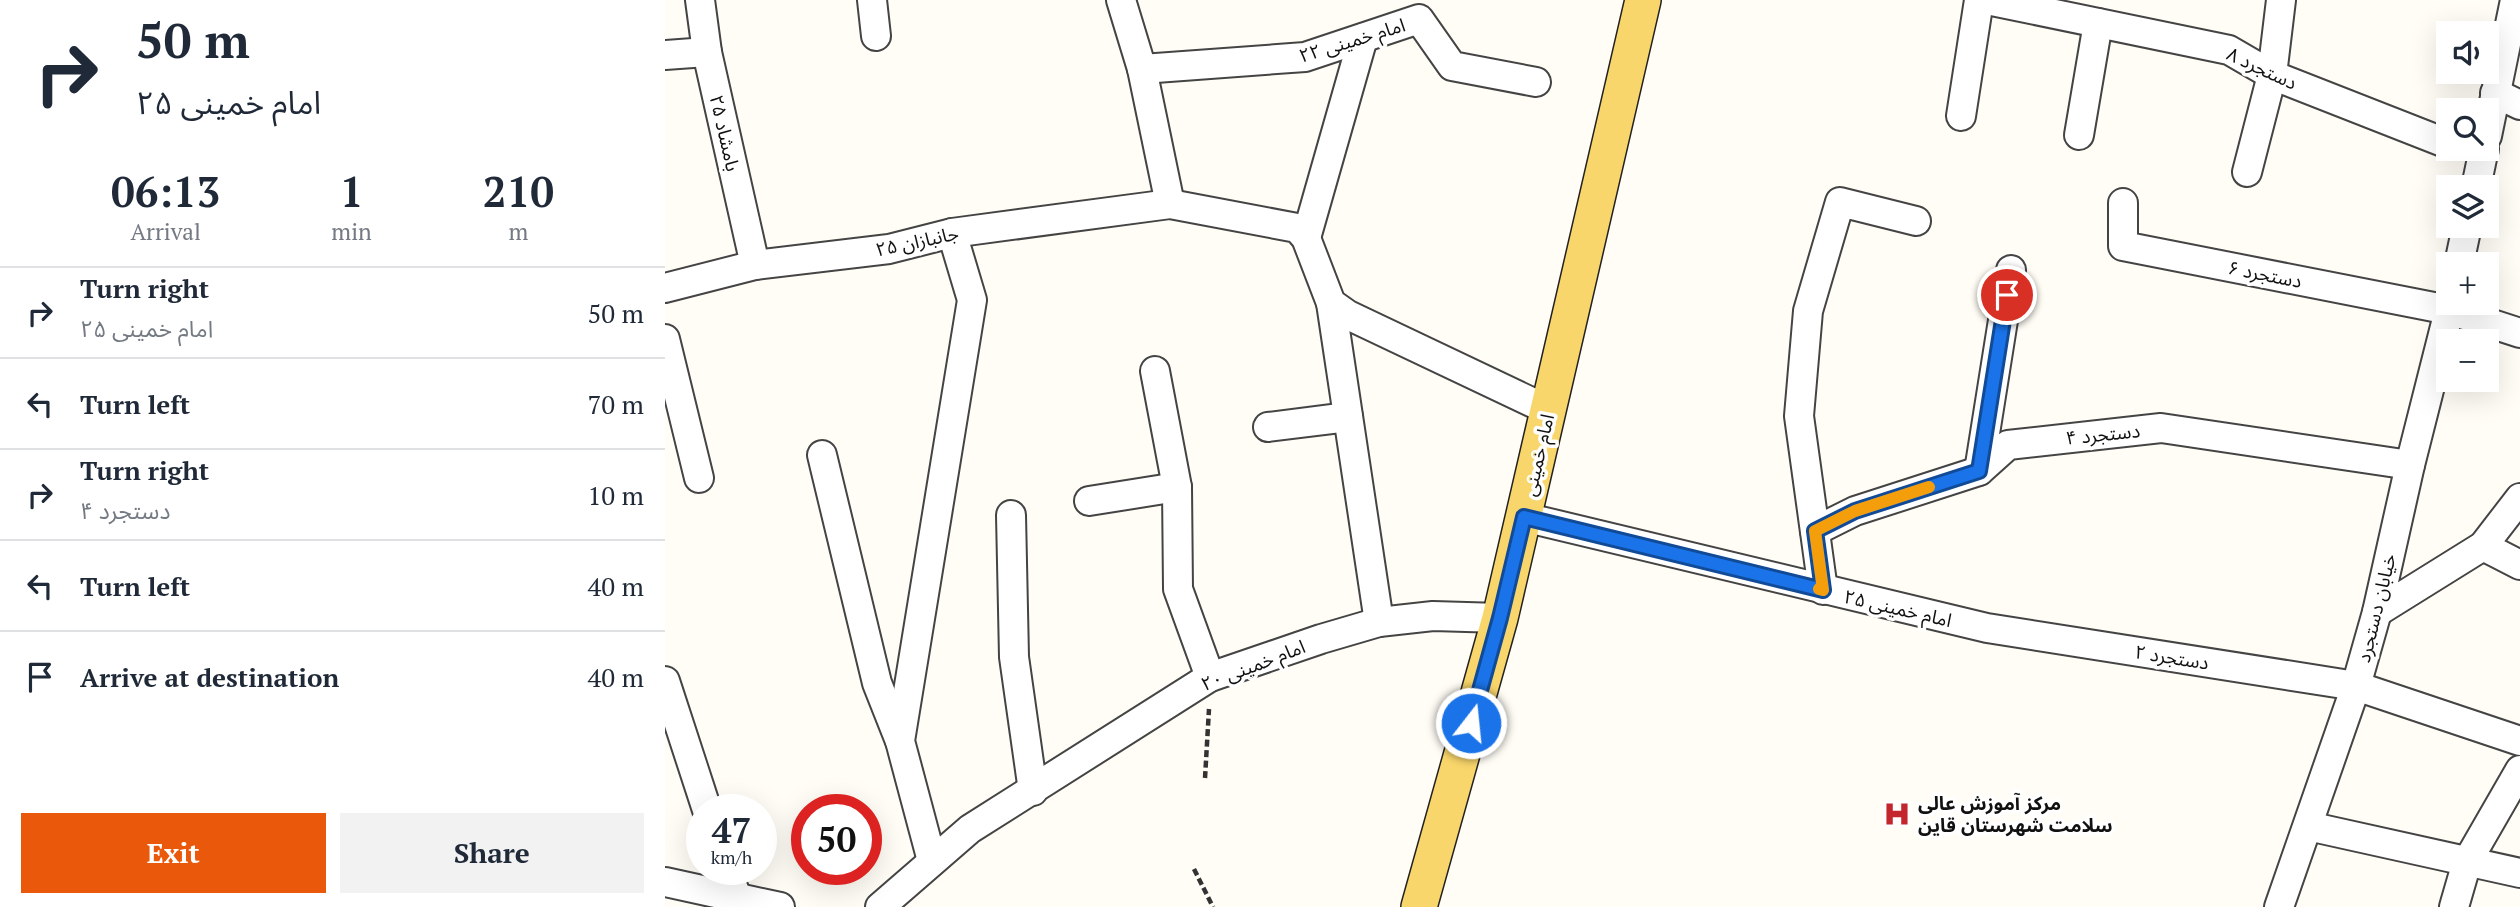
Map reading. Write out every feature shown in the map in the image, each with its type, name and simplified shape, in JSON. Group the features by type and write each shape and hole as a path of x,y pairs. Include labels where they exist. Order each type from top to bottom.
{"main road":[{"name":"امام خمینی","path":"1419,907 1500,618 1643,0"}],"street":[{"name":"بامشاد ۲۵","path":"700,0 707,52 755,265"},
{"path":"872,0 876,36"},
{"path":"1121,0 1142,69 1170,204"},
{"path":"1961,116 1979,0"},
{"name":"دستجرد ۸","path":"1987,0 2229,50 2272,75 2436,139"},
{"path":"2247,172 2272,75 2281,0"},
{"path":"2508,99 2515,12"},
{"name":"امام خمینی ۲۲","path":"1142,69 1305,57 1419,19 1452,66 1536,82"},
{"path":"2078,135 2098,23"},
{"path":"1363,38 1306,238 1331,303 1379,622"},
{"path":"665,55 707,52"},
{"path":"1823,590 1799,416 1808,311 1840,202 1916,220"},
{"name":"دستجرد ۶","path":"2123,203 2123,246 2436,303"},
{"name":"جانبازان ۲۵","path":"665,288 755,265 889,249 952,233 1170,204 1297,228 1306,238"},
{"path":"900,741 972,300 952,233"},
{"path":"1979,471 2011,270"},
{"path":"1331,303 1348,315 1548,410"},
{"name":"خیابان دستجرد","path":"2279,907 2357,686 2448,315"},
{"path":"2473,315 2520,333"},
{"path":"665,339 699,478"},
{"path":"1155,371 1177,487 1178,589 1210,677"},
{"path":"1268,427 1348,417"},
{"name":"دستجرد ۴","path":"1815,531 1855,511 1979,471 2008,445 2161,428 2410,465"},
{"path":"822,455 877,683 900,741 932,861"},
{"path":"1089,501 1177,487"},
{"path":"2377,612 2483,546 2520,498"},
{"path":"1011,515 1014,657 1033,791"},
{"name":"امام خمینی ۲۵","path":"1524,517 1987,628"},
{"path":"2483,546 2520,565"},
{"name":"امام خمینی ۲۰","path":"880,907 970,829 1210,677 1379,622 1433,616 1500,618"},
{"name":"دستجرد ۲","path":"1987,628 2357,686 2520,741"},
{"path":"665,681 702,794"},
{"path":"2454,907 2467,862 2520,770"},
{"path":"2308,826 2520,873"},
{"path":"665,882 780,907"},
{"path":"732,885 737,898"}],"path":[{"path":"1205,778 1210,677"},
{"path":"1194,869 1213,907"}],"slow traffic":[{"path":"1819,589 1823,590 1815,531 1855,511 1929,487"}],"place":[{"name":"مرکز آموزش عالی سلامت شهرستان قاین","path":"1897,814"}],"route":[{"path":"1471,723 1524,517 1823,590 1815,531 1855,511 1979,471 2007,295"}]}
